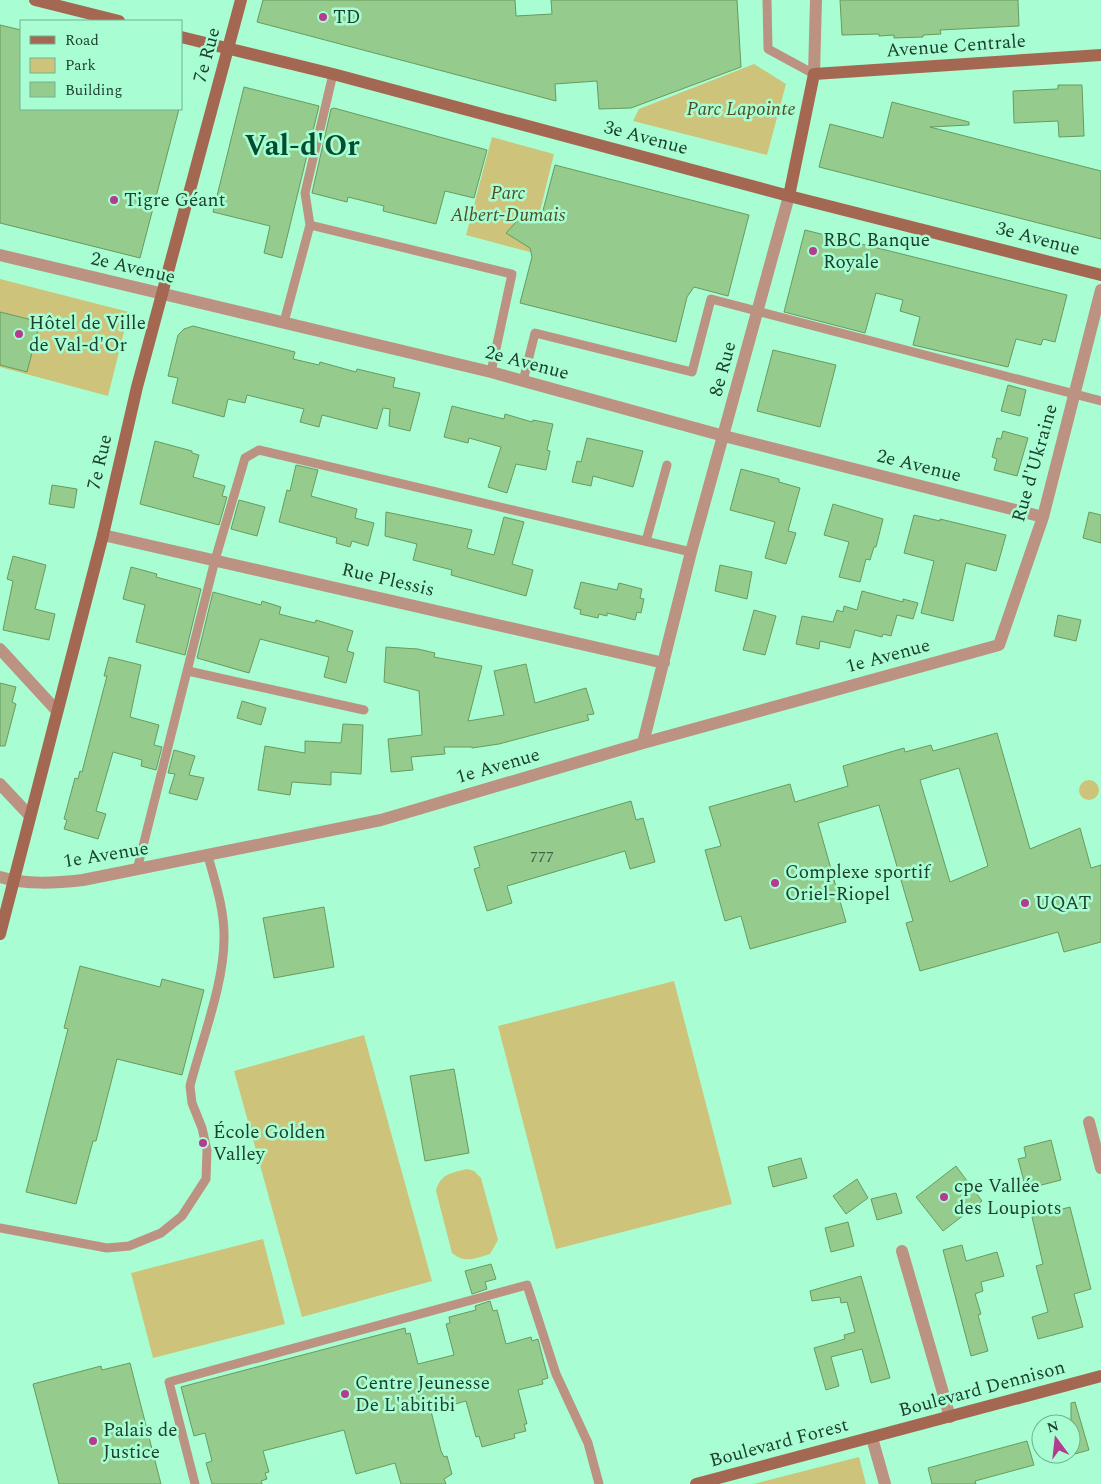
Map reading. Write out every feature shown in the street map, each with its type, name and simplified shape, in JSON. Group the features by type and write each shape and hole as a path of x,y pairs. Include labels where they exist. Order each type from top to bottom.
{"street":[{"path":"35,0 115,20"},
{"name":"7e Rue","path":"0,934 103,535 137,386 241,0"},
{"name":"8e Rue","path":"643,743 691,552 789,196 814,74 816,0"},
{"name":"3e Avenue","path":"182,37 333,74 789,196 1101,275"},
{"name":"Avenue Centrale","path":"814,74 1101,55"},
{"name":"2e Avenue","path":"0,255 490,372 724,436 1043,516"},
{"name":"Rue d'Ukraine","path":"999,645 1043,516 1101,290"},
{"name":"Rue Plessis","path":"103,535 664,663"},
{"name":"1e Avenue","path":"0,877 14,881 60,882 137,870 381,820 643,743 999,645"},
{"path":"0,649 57,711"},
{"path":"0,784 30,816"},
{"path":"1089,1122 1101,1168"},
{"path":"902,1251 950,1417"},
{"name":"Boulevard Dennison","path":"872,1438 1101,1376"},
{"path":"872,1438 885,1484"},
{"name":"Boulevard Forest","path":"696,1484 872,1438"}],"lane":[{"path":"767,0 768,49 814,74"},
{"path":"284,322 310,225 305,194 333,74"},
{"path":"310,225 512,274 490,372"},
{"path":"522,381 535,333 692,372 711,299 1101,401"},
{"path":"137,870 215,560 245,458 259,450 691,552"},
{"path":"646,541 667,465"},
{"path":"188,671 364,710"},
{"path":"0,1228 107,1248 129,1246 161,1233 182,1216 206,1179 206,1150 202,1128 192,1103 190,1086 221,974 224,946 222,906 208,856"},
{"path":"195,1484 169,1382 527,1285 556,1374 588,1443 600,1484"}],"green space":[{"name":"Parc Lapointe","path":"754,64 786,84 767,155 633,121 639,109"},
{"name":"Parc Albert-Dumais","path":"492,137 554,154 530,252 466,235"},
{"path":"0,279 129,312 108,396 0,367"},
{"path":"1089,780 1096,783 1099,790 1096,797 1089,800 1082,797 1079,790 1082,783"},
{"path":"674,981 732,1204 556,1249 498,1026"},
{"path":"364,1035 432,1281 302,1317 234,1071"},
{"path":"467,1169 474,1171 481,1178 498,1240 490,1254 466,1259 452,1253 436,1191 440,1181 447,1175"},
{"path":"263,1239 285,1324 153,1358 131,1273"},
{"path":"859,1457 866,1484 753,1484"}],"building":[{"path":"263,0 515,0 516,16 552,14 551,0 737,0 741,67 631,108 599,109 597,81 555,84 556,101 257,22"},
{"path":"840,0 1018,0 1019,26 940,30 941,34 923,35 923,37 894,38 894,35 879,36 879,34 842,35"},
{"path":"0,25 20,30 20,110 179,110 140,258 0,223"},
{"path":"1058,85 1082,85 1084,136 1059,137 1058,121 1014,123 1013,91 1058,89"},
{"path":"244,87 319,106 282,258 264,253 270,226 213,212"},
{"path":"892,102 969,122 969,125 930,127 1101,171 1101,239 819,167 830,124 883,138"},
{"path":"334,108 487,150 474,198 445,191 436,224 383,211 384,206 348,197 347,202 312,193 331,109"},
{"path":"555,165 749,215 728,296 694,287 687,297 676,342 520,303 532,257 530,248 506,233 518,220 541,218"},
{"path":"805,230 1067,295 1055,342 1043,339 1041,345 1016,339 1008,367 913,345 920,317 900,311 903,300 876,293 865,333 784,312"},
{"name":"Hôtel de Ville de Val-d'Or","path":"0,312 40,322 27,372 0,365"},
{"path":"193,326 295,352 293,359 319,365 320,362 356,372 357,369 395,378 393,387 420,393 410,431 389,426 390,409 383,408 377,429 322,415 319,427 300,422 304,409 247,395 245,403 228,399 224,417 172,403 178,378 168,376 178,335 184,329"},
{"path":"773,350 836,365 820,427 757,411"},
{"path":"1008,385 1026,390 1020,416 1001,411"},
{"path":"452,406 504,419 505,414 532,422 533,420 553,424 547,450 550,451 546,470 516,464 507,493 488,487 501,447 469,438 468,443 444,437"},
{"path":"1003,431 1028,438 1017,476 994,470 997,459 992,457 997,438 1001,439"},
{"path":"587,438 643,451 633,487 593,476 591,486 572,482 577,461 581,462"},
{"path":"155,441 192,451 192,453 199,455 193,477 225,486 222,496 227,497 219,525 140,504"},
{"path":"296,465 318,470 311,496 357,509 355,518 374,523 368,546 352,541 350,547 336,543 337,538 279,522 287,490 290,491"},
{"path":"741,469 779,479 779,482 800,488 788,531 796,533 786,564 765,558 775,522 730,510"},
{"path":"52,485 77,489 74,508 49,504"},
{"path":"239,500 265,507 257,536 231,529"},
{"path":"833,504 883,519 876,547 874,547 870,560 866,559 860,582 839,577 849,542 824,535"},
{"path":"386,512 472,530 467,548 494,555 504,517 524,522 512,564 533,570 526,596 451,575 452,570 413,560 417,544 385,536"},
{"path":"1089,512 1101,515 1101,543 1083,538"},
{"path":"914,515 940,521 940,519 1006,535 996,571 966,563 953,621 921,613 934,561 904,553"},
{"path":"13,556 46,565 35,609 55,614 49,640 3,630 13,581 7,579"},
{"path":"720,565 752,572 747,599 715,591"},
{"path":"131,567 157,574 156,577 201,589 185,655 136,642 145,605 123,599"},
{"path":"581,582 617,590 619,583 642,589 640,598 644,599 641,613 637,612 635,620 607,613 607,616 599,614 598,618 580,614 581,610 574,608"},
{"path":"862,591 903,602 903,599 918,603 913,619 897,615 891,636 883,634 882,637 855,630 850,648 820,641 819,649 796,644 802,616 833,622 837,610 843,612 844,606 857,610"},
{"path":"213,592 261,605 262,601 281,607 279,614 315,623 316,620 353,631 347,651 354,653 346,683 324,677 329,657 260,639 249,673 197,658"},
{"path":"754,610 776,616 765,655 743,650"},
{"path":"1058,615 1081,620 1076,641 1054,636"},
{"path":"386,647 418,649 435,653 434,657 482,666 468,721 504,715 494,671 526,664 535,703 586,688 594,714 587,715 589,720 499,744 472,748 444,747 445,754 411,757 413,770 391,772 388,739 422,735 419,691 384,682"},
{"path":"109,657 141,665 130,717 159,725 154,745 162,747 156,770 141,766 142,760 113,752 96,811 106,814 98,839 64,829 67,820 64,819 75,778 78,779 80,771 82,772 107,676 104,676"},
{"path":"0,683 16,687 12,702 16,704 5,746 0,746"},
{"path":"242,701 266,708 261,725 237,718"},
{"path":"343,724 363,725 361,774 331,772 331,785 292,782 290,795 258,790 265,746 305,753 305,741 341,743"},
{"path":"997,733 1030,849 1080,828 1091,868 1101,865 1101,942 1064,952 1058,932 920,971 906,923 913,921 879,805 818,823 846,922 750,949 741,916 725,921 705,850 721,846 709,807 790,784 795,802 848,786 843,766 904,748 905,752 931,745 933,751","holes":["959,768 988,866 950,882 920,780"]},
{"path":"174,750 195,756 189,775 204,778 197,800 169,793 175,774 168,773"},
{"path":"631,801 636,820 643,818 655,862 630,869 625,851 507,886 512,903 487,911 474,869 480,867 474,847"},
{"path":"324,907 334,967 274,978 263,918"},
{"path":"80,966 160,987 162,979 204,990 182,1075 117,1059 96,1141 93,1141 76,1204 26,1192 68,1029 64,1028"},
{"path":"454,1069 469,1153 425,1161 410,1076"},
{"path":"1051,1140 1061,1180 1026,1189 1018,1159 1026,1157 1024,1147"},
{"path":"801,1158 807,1178 773,1187 768,1167"},
{"name":"cpe Vallée des Loupiots","path":"956,1166 982,1201 943,1231 916,1197"},
{"path":"857,1179 868,1198 846,1214 833,1196"},
{"path":"896,1193 902,1213 877,1220 871,1199"},
{"path":"1070,1207 1091,1289 1074,1294 1083,1327 1038,1339 1032,1317 1048,1312 1036,1266 1043,1264 1032,1217"},
{"path":"848,1222 854,1246 831,1252 825,1228"},
{"path":"962,1245 966,1261 997,1252 1004,1276 981,1282 983,1291 975,1294 981,1314 978,1315 988,1351 971,1356 943,1250"},
{"path":"491,1264 496,1279 485,1282 487,1289 472,1294 465,1271"},
{"path":"861,1276 890,1378 871,1383 862,1349 831,1357 839,1386 826,1390 814,1348 845,1339 844,1335 855,1332 847,1302 841,1303 840,1297 812,1301 810,1291"},
{"name":"Centre Jeunesse De L'abitibi","path":"490,1301 493,1311 497,1310 506,1344 531,1337 532,1341 538,1339 548,1378 542,1380 543,1384 518,1390 527,1424 524,1424 526,1431 514,1434 515,1438 482,1447 479,1436 476,1437 466,1401 431,1411 441,1451 444,1457 447,1456 452,1474 444,1479 446,1484 401,1484 395,1463 356,1474 344,1430 263,1451 269,1472 265,1473 267,1479 261,1481 262,1484 212,1484 206,1463 212,1461 205,1433 194,1436 181,1387 405,1328 406,1334 410,1333 418,1364 454,1355 446,1324 450,1323 449,1317 476,1310 475,1306"},
{"path":"130,1363 161,1484 59,1484 33,1384 101,1366 102,1370"},
{"path":"1075,1402 1078,1414 1071,1414 1071,1403"},
{"path":"1081,1423 1089,1450 1081,1452"},
{"path":"1027,1441 1031,1455 1031,1464 1034,1465 975,1481 976,1484 932,1484 928,1468"}],"place":[{"name":"TD","path":"323,17"},
{"name":"Tigre Géant","path":"114,200"},
{"name":"RBC Banque Royale","path":"813,251"},
{"name":"Hôtel de Ville de Val-d'Or","path":"19,334"},
{"name":"Complexe sportif Oriel-Riopel","path":"775,883"},
{"name":"UQAT","path":"1025,903"},
{"name":"École Golden Valley","path":"203,1143"},
{"name":"cpe Vallée des Loupiots","path":"944,1197"},
{"name":"Centre Jeunesse De L'abitibi","path":"345,1394"},
{"name":"Palais de Justice","path":"93,1441"}],"district":[{"name":"Val-d'Or","path":"302,146"}]}
